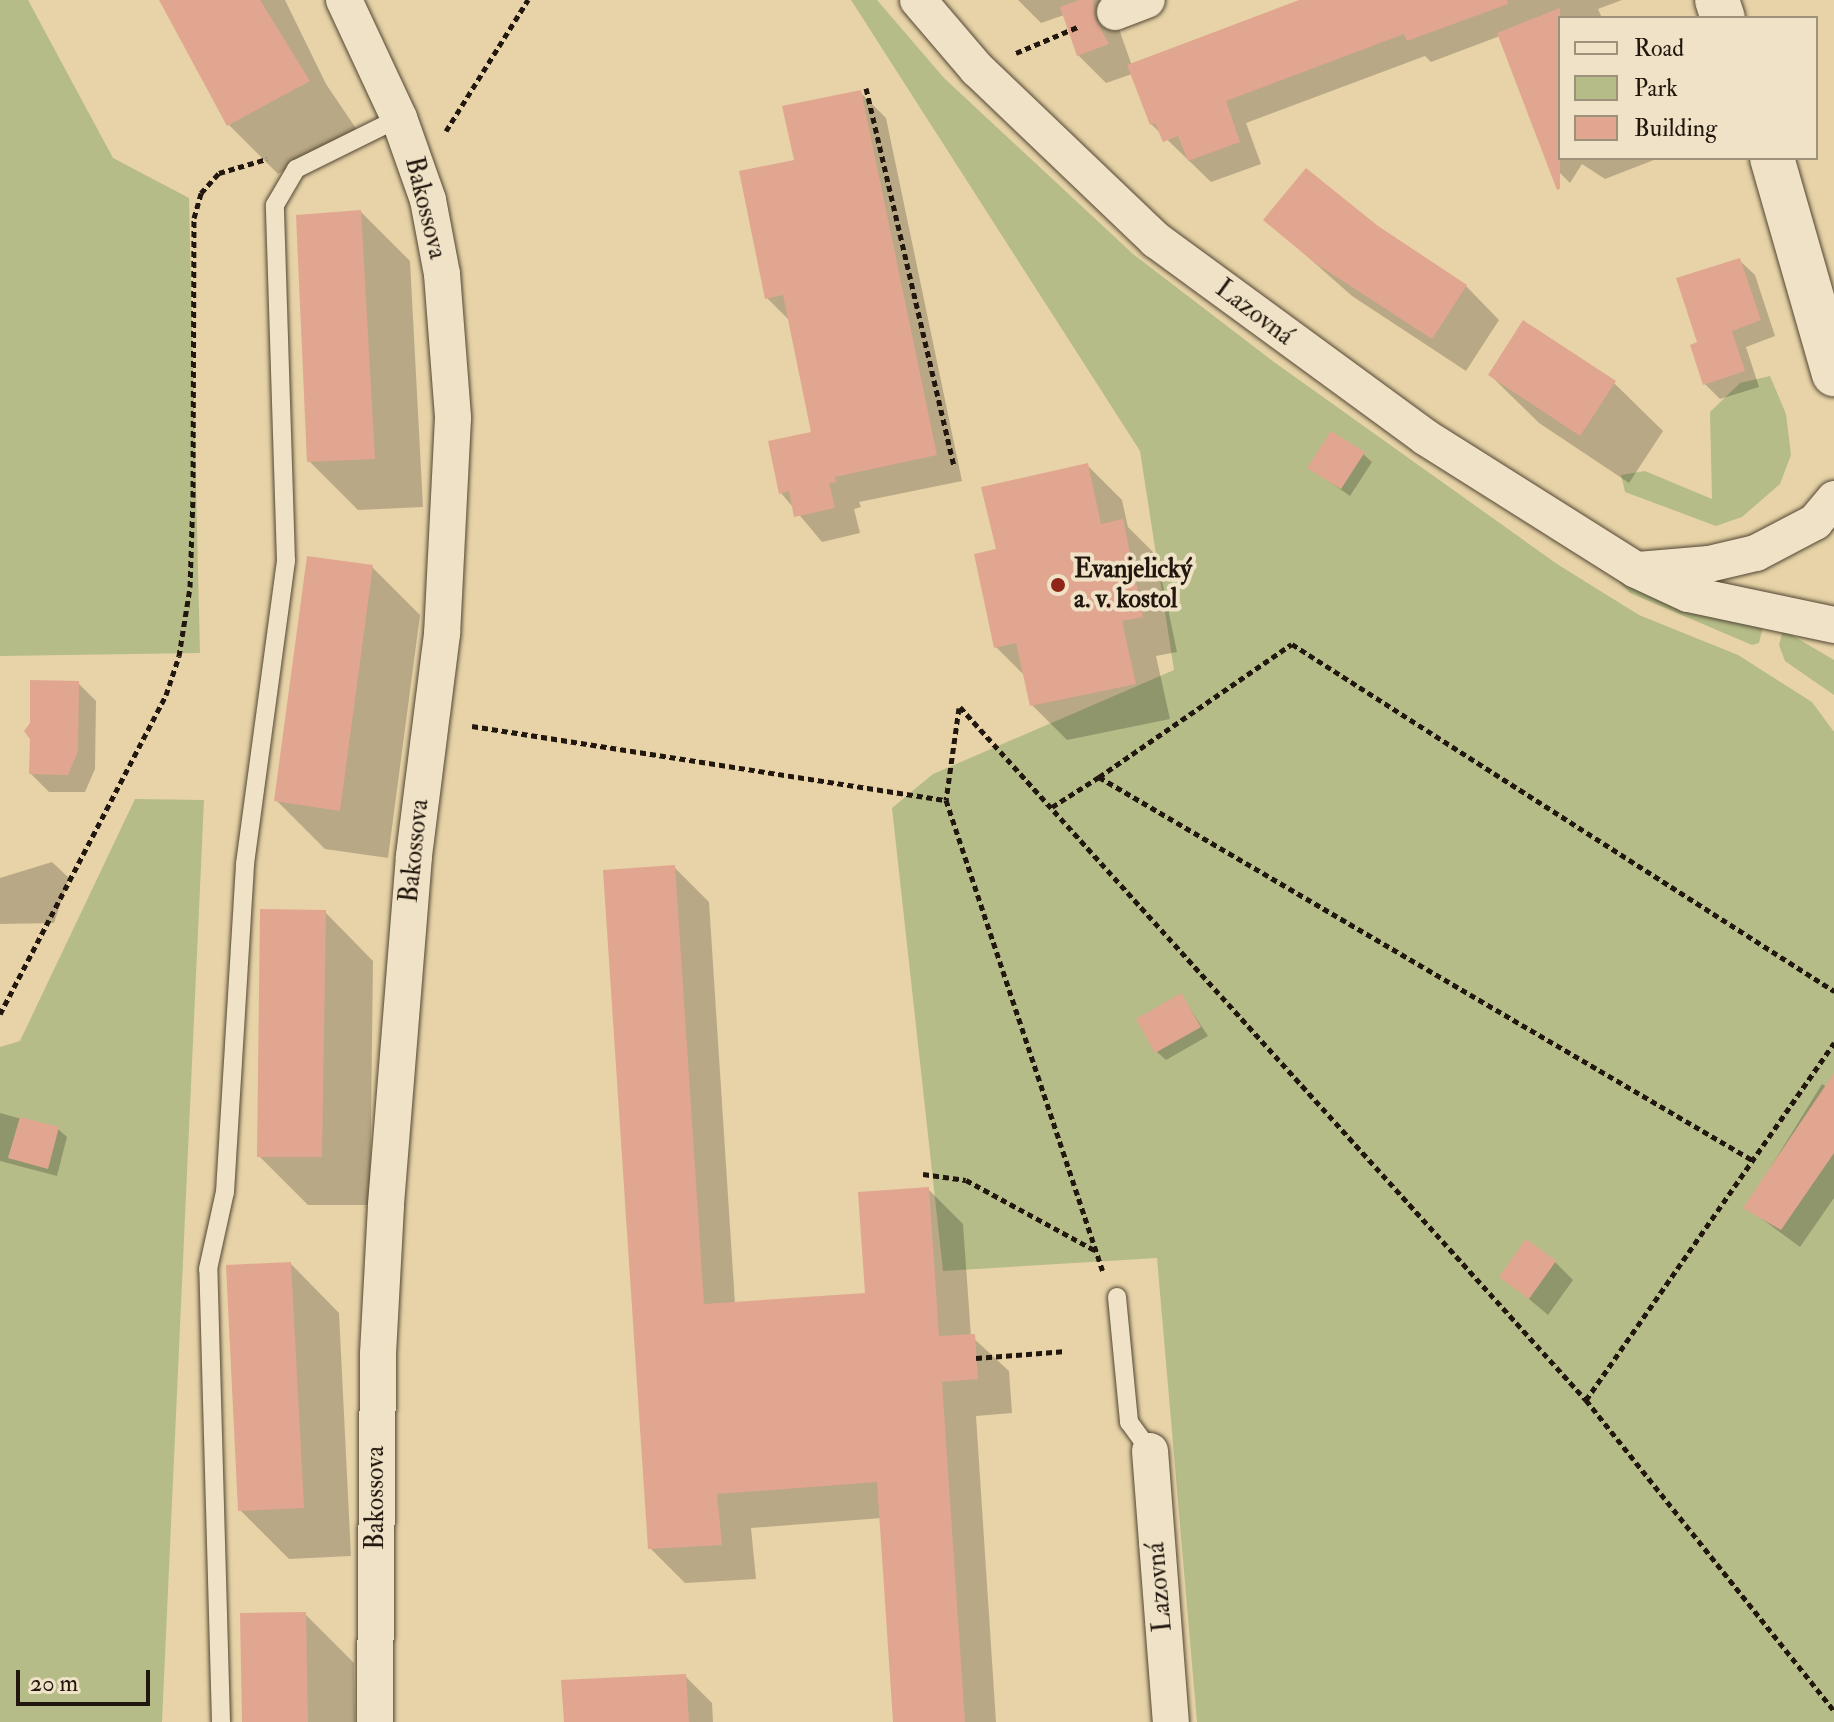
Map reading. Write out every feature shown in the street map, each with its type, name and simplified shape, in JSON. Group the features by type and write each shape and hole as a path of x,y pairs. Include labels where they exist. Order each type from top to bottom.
{"street":[{"name":"Bakossova","path":"344,0 399,118 428,200 442,274 451,376 452,491 442,634 399,1012 386,1206 378,1355 375,1722"},
{"name":"Lazovná","path":"918,0 977,69 1182,259 1425,437 1636,570 1688,594 1834,625"},
{"path":"1773,160 1834,374"},
{"path":"1636,570 1709,564 1756,553 1815,522 1834,499"},
{"name":"Lazovná","path":"1150,1451 1171,1722"}],"lane":[{"path":"221,1722 208,1269 225,1192 245,864 286,561 275,205 296,169 399,118"},
{"path":"1117,1297 1129,1422 1150,1451"}],"path":[{"path":"454,124 528,0"},
{"path":"977,69 1131,6"},
{"path":"866,88 954,467"},
{"path":"0,1014 166,695 179,656 190,587 194,218 201,193 219,173 253,159 279,158 296,169"},
{"path":"1052,807 1292,644 1834,991"},
{"path":"1117,1297 1096,1252 946,800 960,707 1586,1400 1834,1711"},
{"path":"470,726 946,800"},
{"path":"1099,777 1754,1161"},
{"path":"1586,1400 1834,1043"},
{"path":"923,1174 966,1180 1096,1252"},
{"path":"976,1358 1066,1351"}],"green space":[{"path":"0,0 28,0 113,158 189,198 200,653 0,656"},
{"path":"851,0 877,0 944,78 1133,254 1274,362 1557,564 1639,615 1738,655 1812,702 1834,732 1834,1722 1197,1722 1157,1258 943,1271 892,808 933,774 1174,670 1140,451"},
{"path":"1770,376 1786,414 1791,455 1780,484 1742,517 1716,526 1625,492 1621,475 1645,471 1712,499 1710,412 1740,383"},
{"path":"1614,577 1763,627 1759,643 1752,645 1630,593"},
{"path":"1783,630 1834,660 1834,695 1785,661 1779,645"},
{"path":"135,799 204,800 162,1722 0,1722 0,1047 20,1041"}],"building":[{"path":"159,0 260,0 310,81 227,126"},
{"path":"1079,0 1093,0 1095,19 1109,44 1077,56 1060,7"},
{"path":"1299,0 1507,0 1508,4 1407,41 1404,34 1226,101 1240,142 1188,161 1178,136 1163,142 1155,123 1150,125 1127,65"},
{"path":"1560,8 1560,189 1557,190 1497,33"},
{"path":"861,90 937,455 835,477 836,482 829,483 835,508 794,517 789,491 779,494 768,441 811,432 783,295 765,299 739,171 794,160 782,106"},
{"path":"1306,168 1378,226 1467,285 1432,339 1315,263 1263,220"},
{"path":"361,210 375,459 307,462 296,215"},
{"path":"1740,258 1761,320 1732,331 1745,371 1703,385 1690,345 1697,342 1676,278"},
{"path":"1523,320 1616,381 1580,436 1488,375"},
{"path":"1331,431 1365,452 1341,489 1307,468"},
{"name":"Evanjelický a. v. kostol","path":"1088,463 1101,524 1123,519 1143,617 1122,621 1136,684 1030,706 1016,643 994,648 974,554 996,549 981,487"},
{"path":"307,556 373,565 340,811 274,801"},
{"path":"30,680 79,681 78,751 68,775 29,774 30,739 24,731 30,723"},
{"path":"675,865 704,1304 865,1293 858,1192 929,1187 939,1336 975,1334 978,1379 942,1382 965,1722 893,1722 877,1482 717,1494 722,1545 648,1549 603,870"},
{"path":"260,909 326,910 322,1157 257,1157"},
{"path":"1181,993 1201,1027 1155,1053 1136,1019"},
{"path":"1834,1073 1834,1153 1781,1230 1743,1208"},
{"path":"20,1117 59,1127 48,1169 8,1158"},
{"path":"1526,1239 1556,1261 1529,1299 1499,1277"},
{"path":"291,1262 304,1508 238,1511 226,1265"},
{"path":"306,1612 308,1722 242,1722 240,1613"},
{"path":"686,1674 689,1722 564,1722 561,1680"}],"place":[{"name":"Evanjelický a. v. kostol","path":"1058,585"}]}
